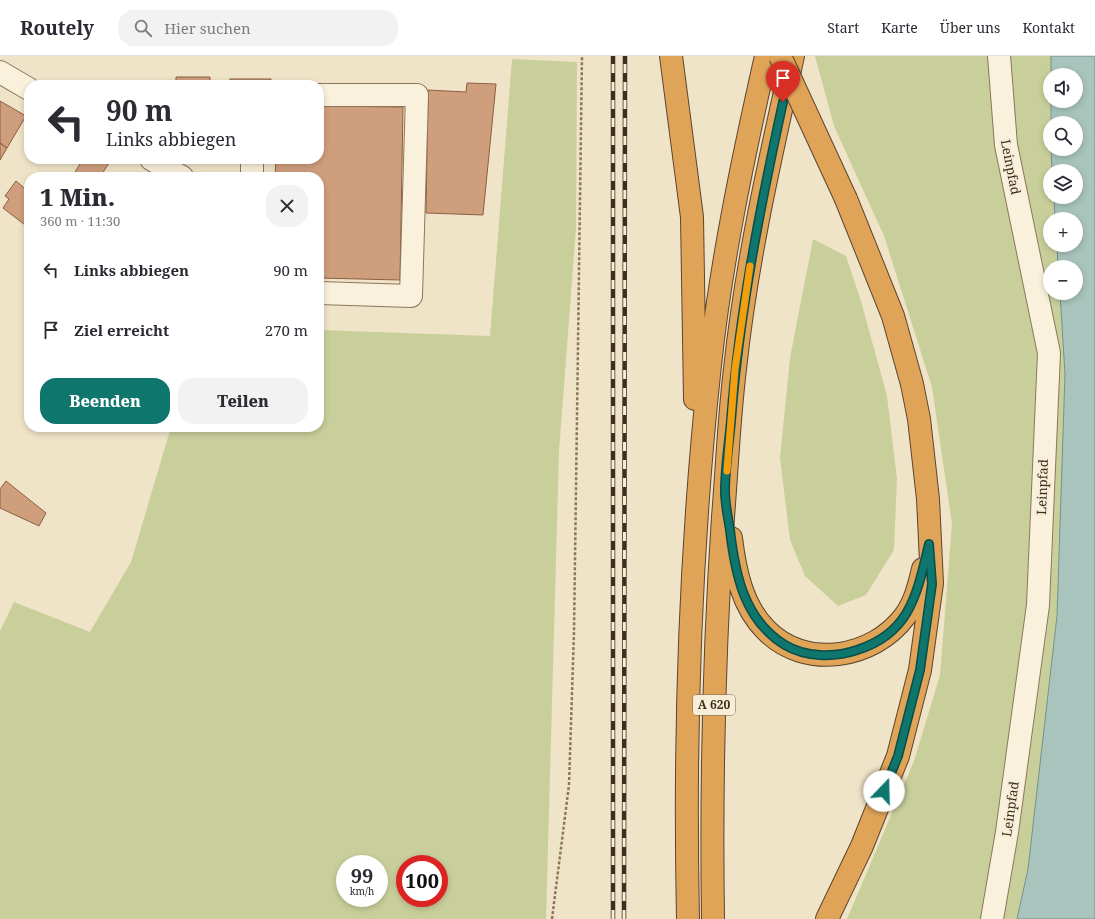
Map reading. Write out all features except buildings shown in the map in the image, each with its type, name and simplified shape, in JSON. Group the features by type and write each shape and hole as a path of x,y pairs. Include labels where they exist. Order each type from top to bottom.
{"highway":[{"path":"671,56 692,217 696,520"},
{"name":"A 620","path":"688,919 689,690 696,520 710,364 721,283 766,56"},
{"path":"780,56 846,199 893,316 912,384 919,419 928,498 932,584 926,634 912,705 898,756 880,803 862,846 827,919"},
{"name":"A 620","path":"713,919 714,688 725,492 735,369 746,289 765,185 793,56"},
{"path":"725,492 734,565 746,601 766,630 791,648 805,653 830,655 854,652 881,639 894,629 914,602 929,544"}],"lane":[{"name":"Leinpfad","path":"992,919 1007,832 1038,605 1049,353 1006,145 999,56"},
{"path":"0,72 24,85"},
{"path":"324,95 417,95 411,296 324,293"},
{"path":"159,164 173,172"}],"path":[{"path":"552,919 569,785 574,632 582,56"}],"green space":[{"path":"815,56 1051,56 1051,68 1043,68 1043,108 1050,108 1050,116 1043,116 1043,156 1051,156 1051,164 1043,164 1043,204 1054,204 1055,212 1043,212 1043,252 1057,252 1058,260 1043,260 1043,300 1060,300 1065,374 1057,616 1028,869 1017,919 847,919 914,761 940,675 952,524 932,387 884,236 834,126"},
{"path":"512,59 577,62 576,228 559,452 546,919 0,919 0,631 14,602 90,632 131,562 170,432 324,432 324,330 490,336"},
{"path":"813,239 846,256 861,301 887,396 897,479 894,550 866,595 838,606 805,576 790,540 780,458 790,358"}],"water":[{"path":"1051,56 1095,56 1095,919 1017,919 1028,869 1057,616 1065,374 1060,300 1083,300 1083,260 1058,260 1057,252 1083,252 1083,212 1055,212 1054,204 1083,204 1083,164 1052,164 1051,156 1083,156 1083,116 1051,116 1051,108 1083,108 1083,68 1051,68"}],"railway":[{"path":"613,56 613,919"},
{"path":"624,919 625,56"}],"slow traffic":[{"path":"727,471 735,369 750,266"}],"route":[{"path":"783,102 765,185 746,289 735,369 725,492 734,565 739,584 753,614 766,630 780,642 805,653 819,655 840,654 854,652 881,639 894,629 905,616 914,602 929,544 932,584 920,670 898,756 884,791"}]}
